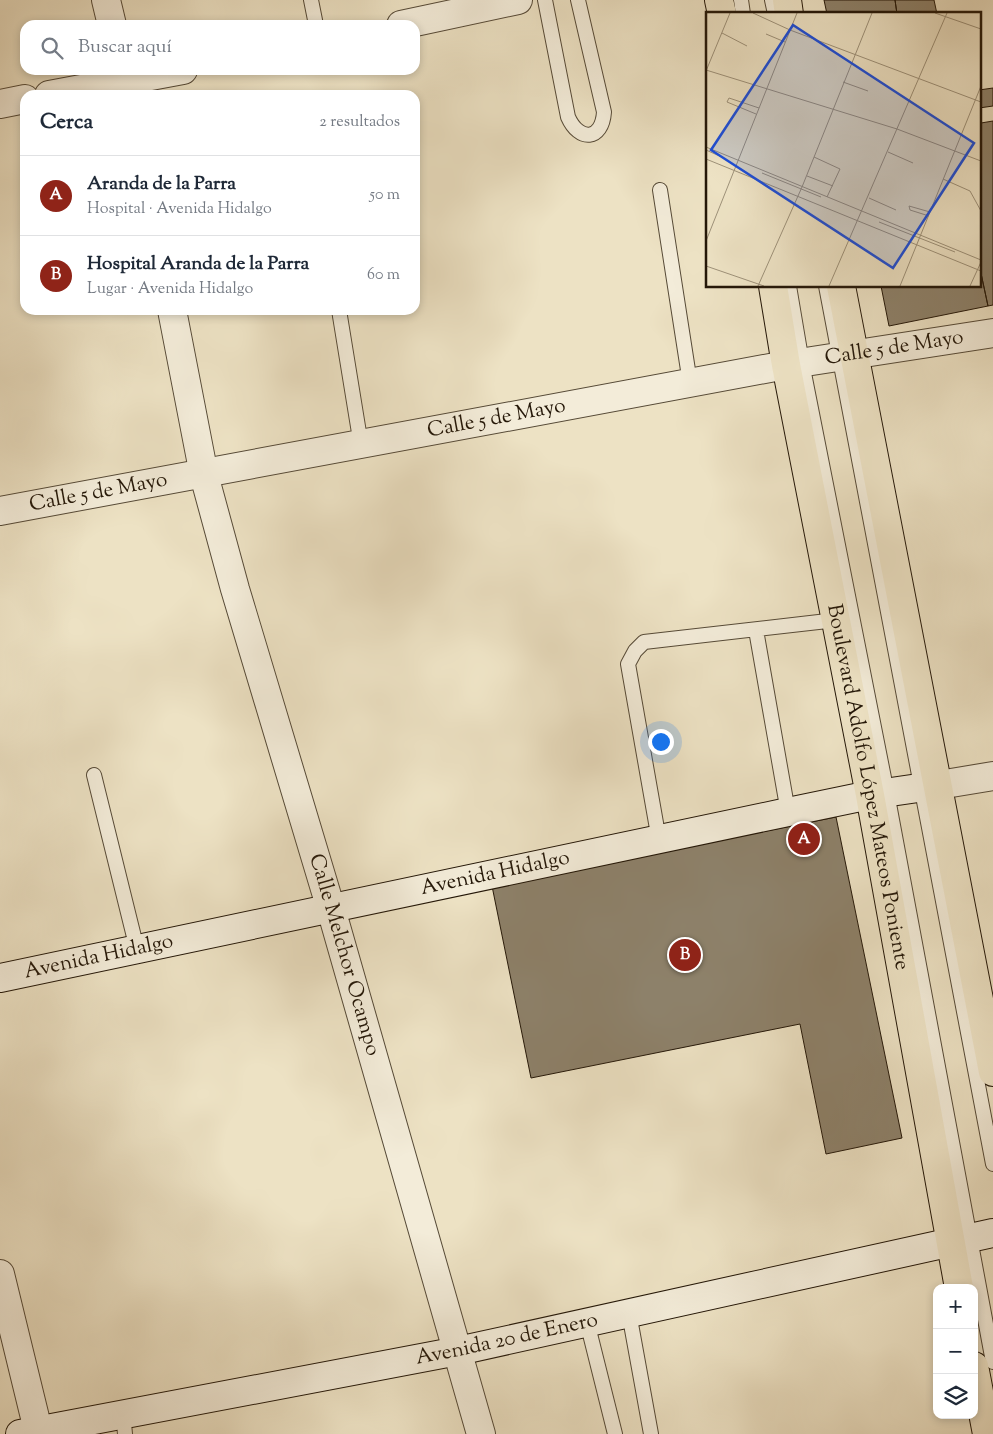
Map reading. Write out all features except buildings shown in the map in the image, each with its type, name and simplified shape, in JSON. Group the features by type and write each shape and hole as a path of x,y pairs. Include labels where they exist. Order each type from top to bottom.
{"main road":[{"name":"Boulevard Adolfo López Mateos Poniente","path":"774,288 794,364 836,620 878,794 971,1238 960,1284"},
{"path":"841,288 846,355 931,786 993,1072"},
{"path":"976,1374 987,1434"}],"street":[{"path":"106,0 111,20"},
{"path":"420,21 518,0"},
{"path":"79,90 159,75"},
{"path":"0,104 20,100"},
{"name":"Calle Melchor Ocampo","path":"173,315 204,475 235,589 331,909 481,1434"},
{"name":"Calle 5 de Mayo","path":"0,511 204,475 794,364 993,334"},
{"name":"Avenida Hidalgo","path":"0,978 788,812 878,794 993,776"},
{"name":"Avenida 20 de Enero","path":"32,1433 124,1424 971,1238"},
{"path":"0,1274 32,1433"}],"lane":[{"path":"311,0 315,20"},
{"path":"545,0 568,117 573,128 582,135 590,135 596,132 603,124 604,112 578,0"},
{"path":"660,190 690,383"},
{"path":"789,288 794,364 878,794"},
{"path":"827,288 846,355"},
{"path":"341,315 361,445"},
{"path":"659,840 628,664 634,651 644,642 836,620"},
{"path":"756,630 788,812"},
{"path":"94,775 137,949"},
{"path":"931,786 993,1164"},
{"path":"971,1238 993,1362"},
{"path":"629,1313 651,1434"},
{"path":"588,1322 615,1434"}],"place":[{"name":"Aranda de la Parra","path":"804,839"},
{"name":"Hospital Aranda de la Parra","path":"685,955"}]}
